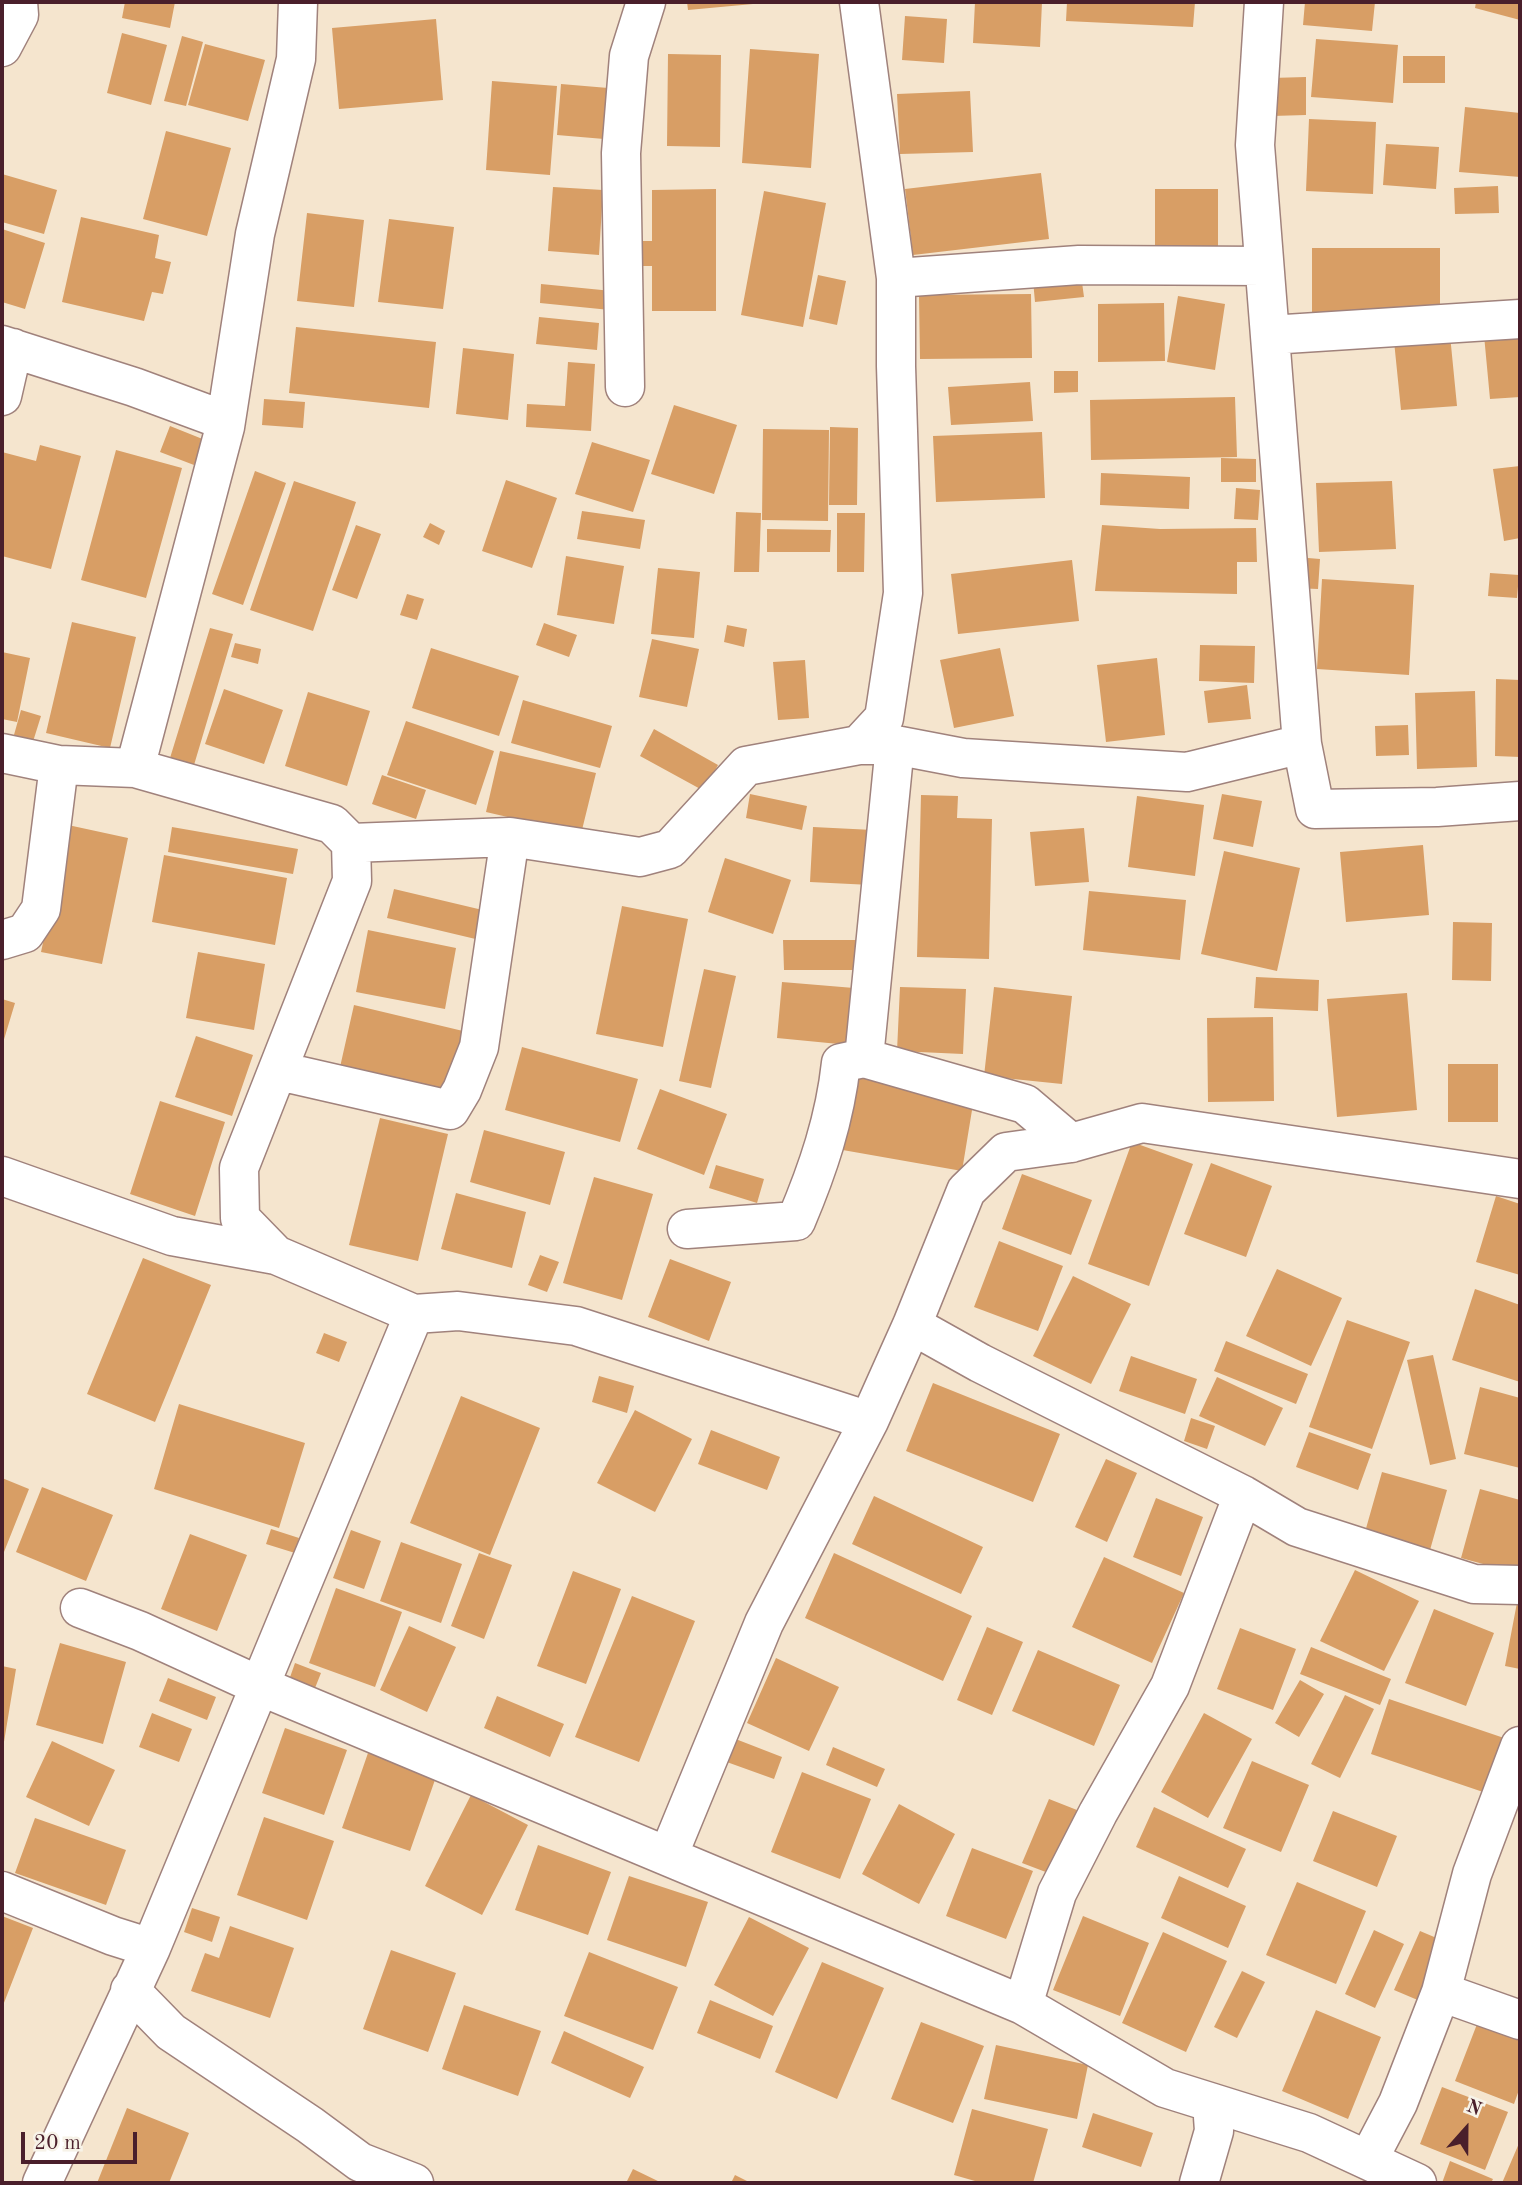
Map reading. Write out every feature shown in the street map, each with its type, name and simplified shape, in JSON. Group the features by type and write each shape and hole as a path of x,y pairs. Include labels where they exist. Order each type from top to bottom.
{"street":[{"path":"2,47 19,15 18,2"},
{"path":"135,768 226,421 255,234 296,58 298,2"},
{"path":"625,387 621,153 629,56 646,2"},
{"path":"859,2 897,278 896,366 903,593 884,718 877,745 864,1058"},
{"path":"1264,2 1255,145 1301,744 1315,809 1437,807 1520,801"},
{"path":"897,278 1079,265 1263,266"},
{"path":"1270,335 1520,319"},
{"path":"2,396 7,347 134,387 226,421"},
{"path":"351,843 510,837 640,857 670,849 746,766 877,745 963,758 1187,772 1301,744"},
{"path":"2,753 59,765 135,768 332,824 351,843 352,881 239,1168 240,1218 276,1255"},
{"path":"2,940 25,933 41,909 59,765"},
{"path":"279,1071 450,1110 462,1090 479,1047 510,837"},
{"path":"688,1229 796,1220 819,1167 837,1099 841,1063 864,1058 1025,1104 1071,1143"},
{"path":"668,1856 764,1623 869,1421 912,1325 966,1191 1006,1152 1071,1143 1142,1123 1520,1180"},
{"path":"2,1176 172,1236 276,1255 414,1314 458,1311 576,1326 869,1421"},
{"path":"42,2183 151,1948 414,1314"},
{"path":"912,1325 979,1363 1243,1495 1297,1527 1474,1584 1520,1585"},
{"path":"1023,2005 1057,1893 1098,1813 1170,1686 1243,1495"},
{"path":"80,1608 1023,2005 1165,2088 1309,2133 1417,2183"},
{"path":"1368,2160 1398,2103 1441,1992 1472,1874 1520,1746"},
{"path":"2,1891 113,1936 151,1948"},
{"path":"130,1990 172,2032 360,2162 414,2183"},
{"path":"1441,1992 1520,2020"},
{"path":"1199,2183 1214,2131 1212,2103"}],"building":[{"path":"125,2 175,2 170,28 122,18"},
{"path":"687,2 753,2 753,4 688,10"},
{"path":"975,2 1042,2 1040,47 973,43"},
{"path":"1067,2 1195,2 1193,27 1066,21"},
{"path":"1305,2 1375,2 1372,31 1303,25"},
{"path":"1476,2 1520,2 1520,20 1475,8"},
{"path":"905,16 947,19 944,63 902,60"},
{"path":"436,19 443,100 339,109 332,28"},
{"path":"122,33 167,45 151,105 107,93"},
{"path":"182,36 203,42 186,106 164,101"},
{"path":"1316,39 1398,45 1393,103 1311,97"},
{"path":"205,44 265,60 248,121 188,105"},
{"path":"750,49 819,54 811,168 742,163"},
{"path":"668,54 721,55 720,147 667,146"},
{"path":"1403,56 1445,56 1445,83 1403,83"},
{"path":"1306,77 1306,115 1272,116 1271,78"},
{"path":"492,81 557,86 550,175 486,170"},
{"path":"561,84 620,89 616,140 557,135"},
{"path":"970,91 973,152 900,154 897,94"},
{"path":"1465,107 1520,113 1520,177 1459,172"},
{"path":"1309,119 1376,122 1373,194 1306,191"},
{"path":"166,131 231,148 207,236 143,219"},
{"path":"1386,144 1439,147 1436,189 1383,185"},
{"path":"1041,173 1049,239 913,255 905,189"},
{"path":"2,174 57,190 44,234 2,222"},
{"path":"1498,186 1499,213 1455,214 1454,188"},
{"path":"553,187 603,190 599,255 548,251"},
{"path":"716,189 716,311 652,311 652,266 640,266 640,241 652,241 652,190"},
{"path":"1155,189 1218,189 1218,257 1155,257"},
{"path":"764,191 826,203 803,327 741,315"},
{"path":"307,213 364,220 354,307 297,301"},
{"path":"81,217 159,235 155,258 171,262 163,294 152,292 144,321 62,302"},
{"path":"389,219 454,227 443,309 378,302"},
{"path":"2,229 45,243 25,309 2,302"},
{"path":"1312,248 1440,248 1440,319 1312,319"},
{"path":"818,275 846,281 837,325 809,319"},
{"path":"1081,275 1084,297 1035,302 1033,280"},
{"path":"541,284 612,291 610,310 540,303"},
{"path":"1031,294 1032,358 920,359 919,295"},
{"path":"1178,296 1225,304 1215,370 1167,362"},
{"path":"1164,303 1165,361 1098,362 1098,304"},
{"path":"539,317 599,323 597,350 536,344"},
{"path":"296,327 436,342 429,408 289,393"},
{"path":"1520,332 1520,397 1490,399 1484,335"},
{"path":"1450,335 1457,406 1401,410 1394,341"},
{"path":"463,348 514,354 508,420 456,414"},
{"path":"568,362 595,364 591,431 526,427 527,404 565,406"},
{"path":"1054,371 1078,371 1078,392 1054,393"},
{"path":"1030,382 1033,421 951,425 948,387"},
{"path":"1235,397 1237,457 1091,460 1090,400"},
{"path":"264,399 305,402 303,428 262,425"},
{"path":"674,405 737,425 714,494 651,474"},
{"path":"170,426 205,440 194,465 160,452"},
{"path":"830,427 858,428 857,505 829,505"},
{"path":"763,429 829,430 828,521 762,520"},
{"path":"1042,432 1045,498 936,502 933,436"},
{"path":"592,442 650,460 633,512 575,494"},
{"path":"40,445 81,456 51,569 2,556 2,452 36,461"},
{"path":"116,450 182,468 146,598 81,580"},
{"path":"1221,458 1256,459 1256,482 1221,482"},
{"path":"1520,466 1520,538 1504,541 1493,469"},
{"path":"255,471 286,483 243,605 212,594"},
{"path":"1101,473 1190,477 1189,509 1100,505"},
{"path":"506,480 557,498 532,568 482,551"},
{"path":"294,481 356,502 313,631 250,610"},
{"path":"1392,481 1396,549 1319,552 1316,483"},
{"path":"1236,488 1260,490 1258,520 1234,519"},
{"path":"582,511 645,520 640,549 577,539"},
{"path":"736,512 761,513 759,572 734,572"},
{"path":"837,513 865,513 864,572 837,572"},
{"path":"430,523 445,531 439,545 423,537"},
{"path":"356,525 381,534 357,599 332,590"},
{"path":"1102,525 1160,529 1256,528 1257,562 1237,562 1237,594 1095,591"},
{"path":"767,529 831,530 830,552 767,552"},
{"path":"566,556 624,566 614,624 557,615"},
{"path":"1296,557 1320,559 1318,589 1294,588"},
{"path":"1072,560 1079,621 958,634 951,574"},
{"path":"658,568 700,572 694,638 651,634"},
{"path":"1490,573 1519,575 1517,598 1488,596"},
{"path":"1322,579 1414,585 1409,675 1317,669"},
{"path":"407,594 424,599 417,620 400,615"},
{"path":"72,622 136,637 110,748 46,733"},
{"path":"544,623 577,635 569,657 536,645"},
{"path":"727,625 747,629 744,647 724,642"},
{"path":"210,628 233,634 194,765 170,758"},
{"path":"652,639 699,649 687,707 639,697"},
{"path":"235,643 261,649 258,664 231,657"},
{"path":"1200,645 1255,646 1254,683 1199,681"},
{"path":"431,648 519,676 499,736 412,708"},
{"path":"1000,648 1014,716 954,728 940,660"},
{"path":"2,652 30,658 17,722 2,719"},
{"path":"1157,658 1165,735 1106,742 1097,665"},
{"path":"805,660 809,718 778,720 773,662"},
{"path":"1496,679 1520,680 1520,757 1495,756"},
{"path":"1247,685 1251,719 1208,723 1204,691"},
{"path":"224,689 283,710 264,764 205,744"},
{"path":"1475,691 1477,767 1417,769 1415,693"},
{"path":"308,692 370,711 347,786 285,766"},
{"path":"523,700 612,726 600,768 511,743"},
{"path":"21,710 41,716 31,748 12,742"},
{"path":"406,721 494,751 476,805 387,775"},
{"path":"1408,725 1409,755 1376,756 1375,726"},
{"path":"654,729 718,765 704,791 640,756"},
{"path":"500,751 596,773 581,834 486,812"},
{"path":"382,775 426,790 416,819 372,804"},
{"path":"750,794 807,806 802,830 746,818"},
{"path":"1222,794 1262,801 1253,847 1213,839"},
{"path":"921,795 958,796 957,818 992,819 989,959 917,957"},
{"path":"1137,796 1204,805 1195,876 1128,867"},
{"path":"68,825 128,838 102,964 41,952"},
{"path":"172,827 298,849 293,874 168,852"},
{"path":"813,827 873,830 871,885 810,882"},
{"path":"1084,828 1089,882 1035,886 1030,832"},
{"path":"1423,845 1429,915 1346,922 1340,852"},
{"path":"1224,851 1300,868 1277,971 1201,954"},
{"path":"164,855 287,878 275,945 152,922"},
{"path":"725,858 791,880 773,934 708,912"},
{"path":"394,889 491,912 484,941 387,918"},
{"path":"1089,891 1186,900 1180,960 1083,950"},
{"path":"622,906 688,919 663,1047 596,1034"},
{"path":"1453,922 1492,923 1491,981 1452,980"},
{"path":"368,930 456,948 445,1009 356,992"},
{"path":"783,940 856,940 856,970 784,970"},
{"path":"198,952 265,964 254,1030 186,1018"},
{"path":"704,969 736,976 711,1088 679,1081"},
{"path":"1256,977 1319,980 1318,1011 1254,1008"},
{"path":"782,982 854,988 849,1045 777,1038"},
{"path":"900,987 966,989 963,1054 897,1051"},
{"path":"994,987 1072,996 1062,1084 984,1076"},
{"path":"1407,993 1417,1110 1337,1117 1327,999"},
{"path":"2,999 15,1003 2,1046"},
{"path":"354,1005 463,1031 447,1102 338,1076"},
{"path":"1273,1017 1274,1101 1208,1102 1207,1018"},
{"path":"196,1036 253,1055 232,1116 175,1097"},
{"path":"522,1047 638,1079 620,1142 505,1110"},
{"path":"1448,1064 1498,1064 1498,1122 1448,1122"},
{"path":"850,1076 974,1098 962,1171 837,1149"},
{"path":"660,1089 727,1114 704,1175 637,1149"},
{"path":"160,1101 225,1122 195,1216 130,1194"},
{"path":"380,1118 448,1134 418,1261 349,1245"},
{"path":"484,1130 565,1152 550,1205 470,1182"},
{"path":"1132,1142 1193,1164 1149,1286 1088,1264"},
{"path":"1211,1163 1272,1186 1246,1257 1184,1234"},
{"path":"716,1165 764,1179 757,1203 709,1188"},
{"path":"1022,1174 1092,1200 1071,1255 1002,1229"},
{"path":"594,1177 653,1194 622,1300 563,1283"},
{"path":"456,1193 526,1212 512,1268 441,1249"},
{"path":"1496,1196 1520,1204 1520,1275 1476,1262"},
{"path":"999,1241 1063,1266 1038,1331 974,1307"},
{"path":"540,1255 559,1262 547,1292 528,1285"},
{"path":"143,1258 211,1285 155,1422 87,1394"},
{"path":"670,1259 731,1282 709,1341 648,1317"},
{"path":"1277,1269 1342,1298 1311,1366 1246,1336"},
{"path":"1073,1276 1131,1304 1091,1384 1033,1356"},
{"path":"1475,1289 1520,1305 1520,1382 1452,1360"},
{"path":"1347,1320 1410,1342 1372,1449 1309,1427"},
{"path":"324,1333 347,1342 339,1362 316,1353"},
{"path":"1226,1341 1308,1374 1296,1404 1214,1371"},
{"path":"1433,1355 1456,1459 1430,1465 1407,1360"},
{"path":"1131,1356 1197,1379 1185,1414 1119,1391"},
{"path":"599,1376 634,1386 627,1413 592,1402"},
{"path":"1217,1377 1283,1408 1265,1446 1199,1416"},
{"path":"933,1383 1060,1434 1033,1502 906,1451"},
{"path":"1480,1387 1520,1398 1520,1468 1464,1454"},
{"path":"461,1396 540,1428 490,1555 410,1523"},
{"path":"179,1404 305,1443 279,1528 154,1489"},
{"path":"635,1410 692,1439 655,1512 597,1483"},
{"path":"1191,1418 1215,1426 1207,1449 1184,1441"},
{"path":"711,1430 780,1457 767,1490 698,1464"},
{"path":"1309,1432 1371,1454 1358,1490 1296,1467"},
{"path":"1106,1459 1137,1473 1107,1542 1075,1527"},
{"path":"1382,1472 1447,1490 1430,1550 1365,1532"},
{"path":"2,1478 29,1489 2,1557"},
{"path":"42,1487 113,1515 86,1581 16,1552"},
{"path":"1480,1489 1520,1500 1520,1574 1461,1558"},
{"path":"874,1496 983,1547 961,1594 852,1544"},
{"path":"1156,1498 1203,1517 1181,1576 1133,1557"},
{"path":"271,1529 299,1538 295,1553 266,1544"},
{"path":"351,1530 381,1541 364,1589 333,1578"},
{"path":"190,1534 247,1555 217,1631 161,1609"},
{"path":"401,1542 462,1564 441,1623 380,1601"},
{"path":"479,1553 512,1565 484,1639 451,1626"},
{"path":"834,1553 972,1616 943,1681 805,1618"},
{"path":"1104,1557 1184,1593 1152,1663 1072,1627"},
{"path":"1355,1570 1419,1601 1384,1671 1320,1641"},
{"path":"573,1571 621,1589 586,1684 537,1666"},
{"path":"336,1588 402,1612 375,1687 309,1663"},
{"path":"1520,1593 1520,1669 1505,1666"},
{"path":"632,1596 695,1621 639,1762 575,1737"},
{"path":"1434,1609 1494,1633 1466,1706 1405,1683"},
{"path":"409,1626 456,1647 427,1712 380,1690"},
{"path":"987,1627 1023,1642 992,1715 957,1700"},
{"path":"1240,1628 1296,1649 1273,1710 1217,1689"},
{"path":"60,1643 126,1662 103,1744 36,1725"},
{"path":"1311,1647 1391,1679 1380,1705 1300,1674"},
{"path":"1038,1650 1120,1685 1094,1746 1012,1711"},
{"path":"776,1658 839,1687 809,1751 747,1723"},
{"path":"295,1663 321,1673 313,1693 288,1683"},
{"path":"2,1666 16,1669 3,1748 2,1748"},
{"path":"168,1678 216,1697 207,1720 159,1701"},
{"path":"1300,1680 1324,1694 1299,1737 1275,1723"},
{"path":"1345,1695 1374,1709 1340,1778 1311,1764"},
{"path":"497,1696 564,1724 550,1757 484,1728"},
{"path":"1389,1699 1504,1738 1486,1793 1371,1754"},
{"path":"152,1713 192,1729 179,1762 139,1747"},
{"path":"1204,1713 1252,1739 1208,1818 1161,1792"},
{"path":"285,1728 347,1750 324,1815 262,1793"},
{"path":"733,1738 782,1757 774,1779 724,1761"},
{"path":"52,1741 115,1770 89,1826 26,1797"},
{"path":"833,1747 885,1769 877,1787 826,1765"},
{"path":"368,1753 436,1777 410,1851 342,1828"},
{"path":"1252,1761 1309,1785 1281,1852 1223,1828"},
{"path":"802,1772 871,1799 840,1879 771,1852"},
{"path":"471,1795 528,1825 482,1915 425,1886"},
{"path":"1049,1799 1077,1810 1051,1874 1022,1863"},
{"path":"899,1804 955,1834 919,1904 862,1874"},
{"path":"1154,1807 1246,1849 1228,1888 1136,1847"},
{"path":"1333,1811 1397,1836 1377,1887 1313,1861"},
{"path":"264,1817 334,1841 307,1920 237,1895"},
{"path":"35,1818 126,1850 106,1905 15,1873"},
{"path":"538,1845 611,1872 588,1935 515,1910"},
{"path":"972,1848 1033,1871 1006,1939 946,1916"},
{"path":"629,1876 708,1902 686,1967 607,1940"},
{"path":"1179,1876 1246,1906 1228,1948 1161,1918"},
{"path":"1297,1882 1366,1911 1336,1984 1266,1955"},
{"path":"192,1908 220,1917 212,1942 184,1932"},
{"path":"2,1916 33,1928 2,2008"},
{"path":"1083,1916 1149,1943 1120,2016 1053,1990"},
{"path":"749,1917 809,1948 773,2016 714,1985"},
{"path":"230,1926 294,1948 270,2018 191,1991 205,1953 219,1958"},
{"path":"1374,1930 1404,1944 1375,2008 1345,1994"},
{"path":"1420,1931 1446,1942 1420,2001 1394,1990"},
{"path":"1163,1932 1227,1961 1186,2052 1122,2023"},
{"path":"391,1950 456,1973 428,2052 363,2029"},
{"path":"589,1952 678,1987 653,2050 564,2016"},
{"path":"822,1962 884,1988 837,2099 775,2072"},
{"path":"1242,1971 1265,1982 1237,2038 1214,2027"},
{"path":"710,2000 773,2026 760,2059 697,2033"},
{"path":"464,2005 541,2031 518,2096 442,2069"},
{"path":"1316,2010 1381,2037 1348,2119 1282,2091"},
{"path":"1479,2019 1520,2035 1520,2087 1514,2104 1455,2081"},
{"path":"921,2022 984,2046 953,2123 891,2099"},
{"path":"564,2031 644,2067 630,2098 551,2063"},
{"path":"996,2045 1088,2065 1077,2119 984,2099"},
{"path":"1442,2087 1508,2112 1485,2170 1420,2144"},
{"path":"127,2108 189,2133 169,2183 97,2183"},
{"path":"972,2109 1048,2129 1033,2183 982,2183 954,2175"},
{"path":"1093,2113 1153,2133 1141,2167 1082,2147"},
{"path":"1520,2141 1520,2183 1502,2183"},
{"path":"1450,2161 1493,2179 1491,2183 1442,2183"},
{"path":"633,2169 662,2183 626,2183"},
{"path":"735,2175 751,2183 731,2183"}]}
